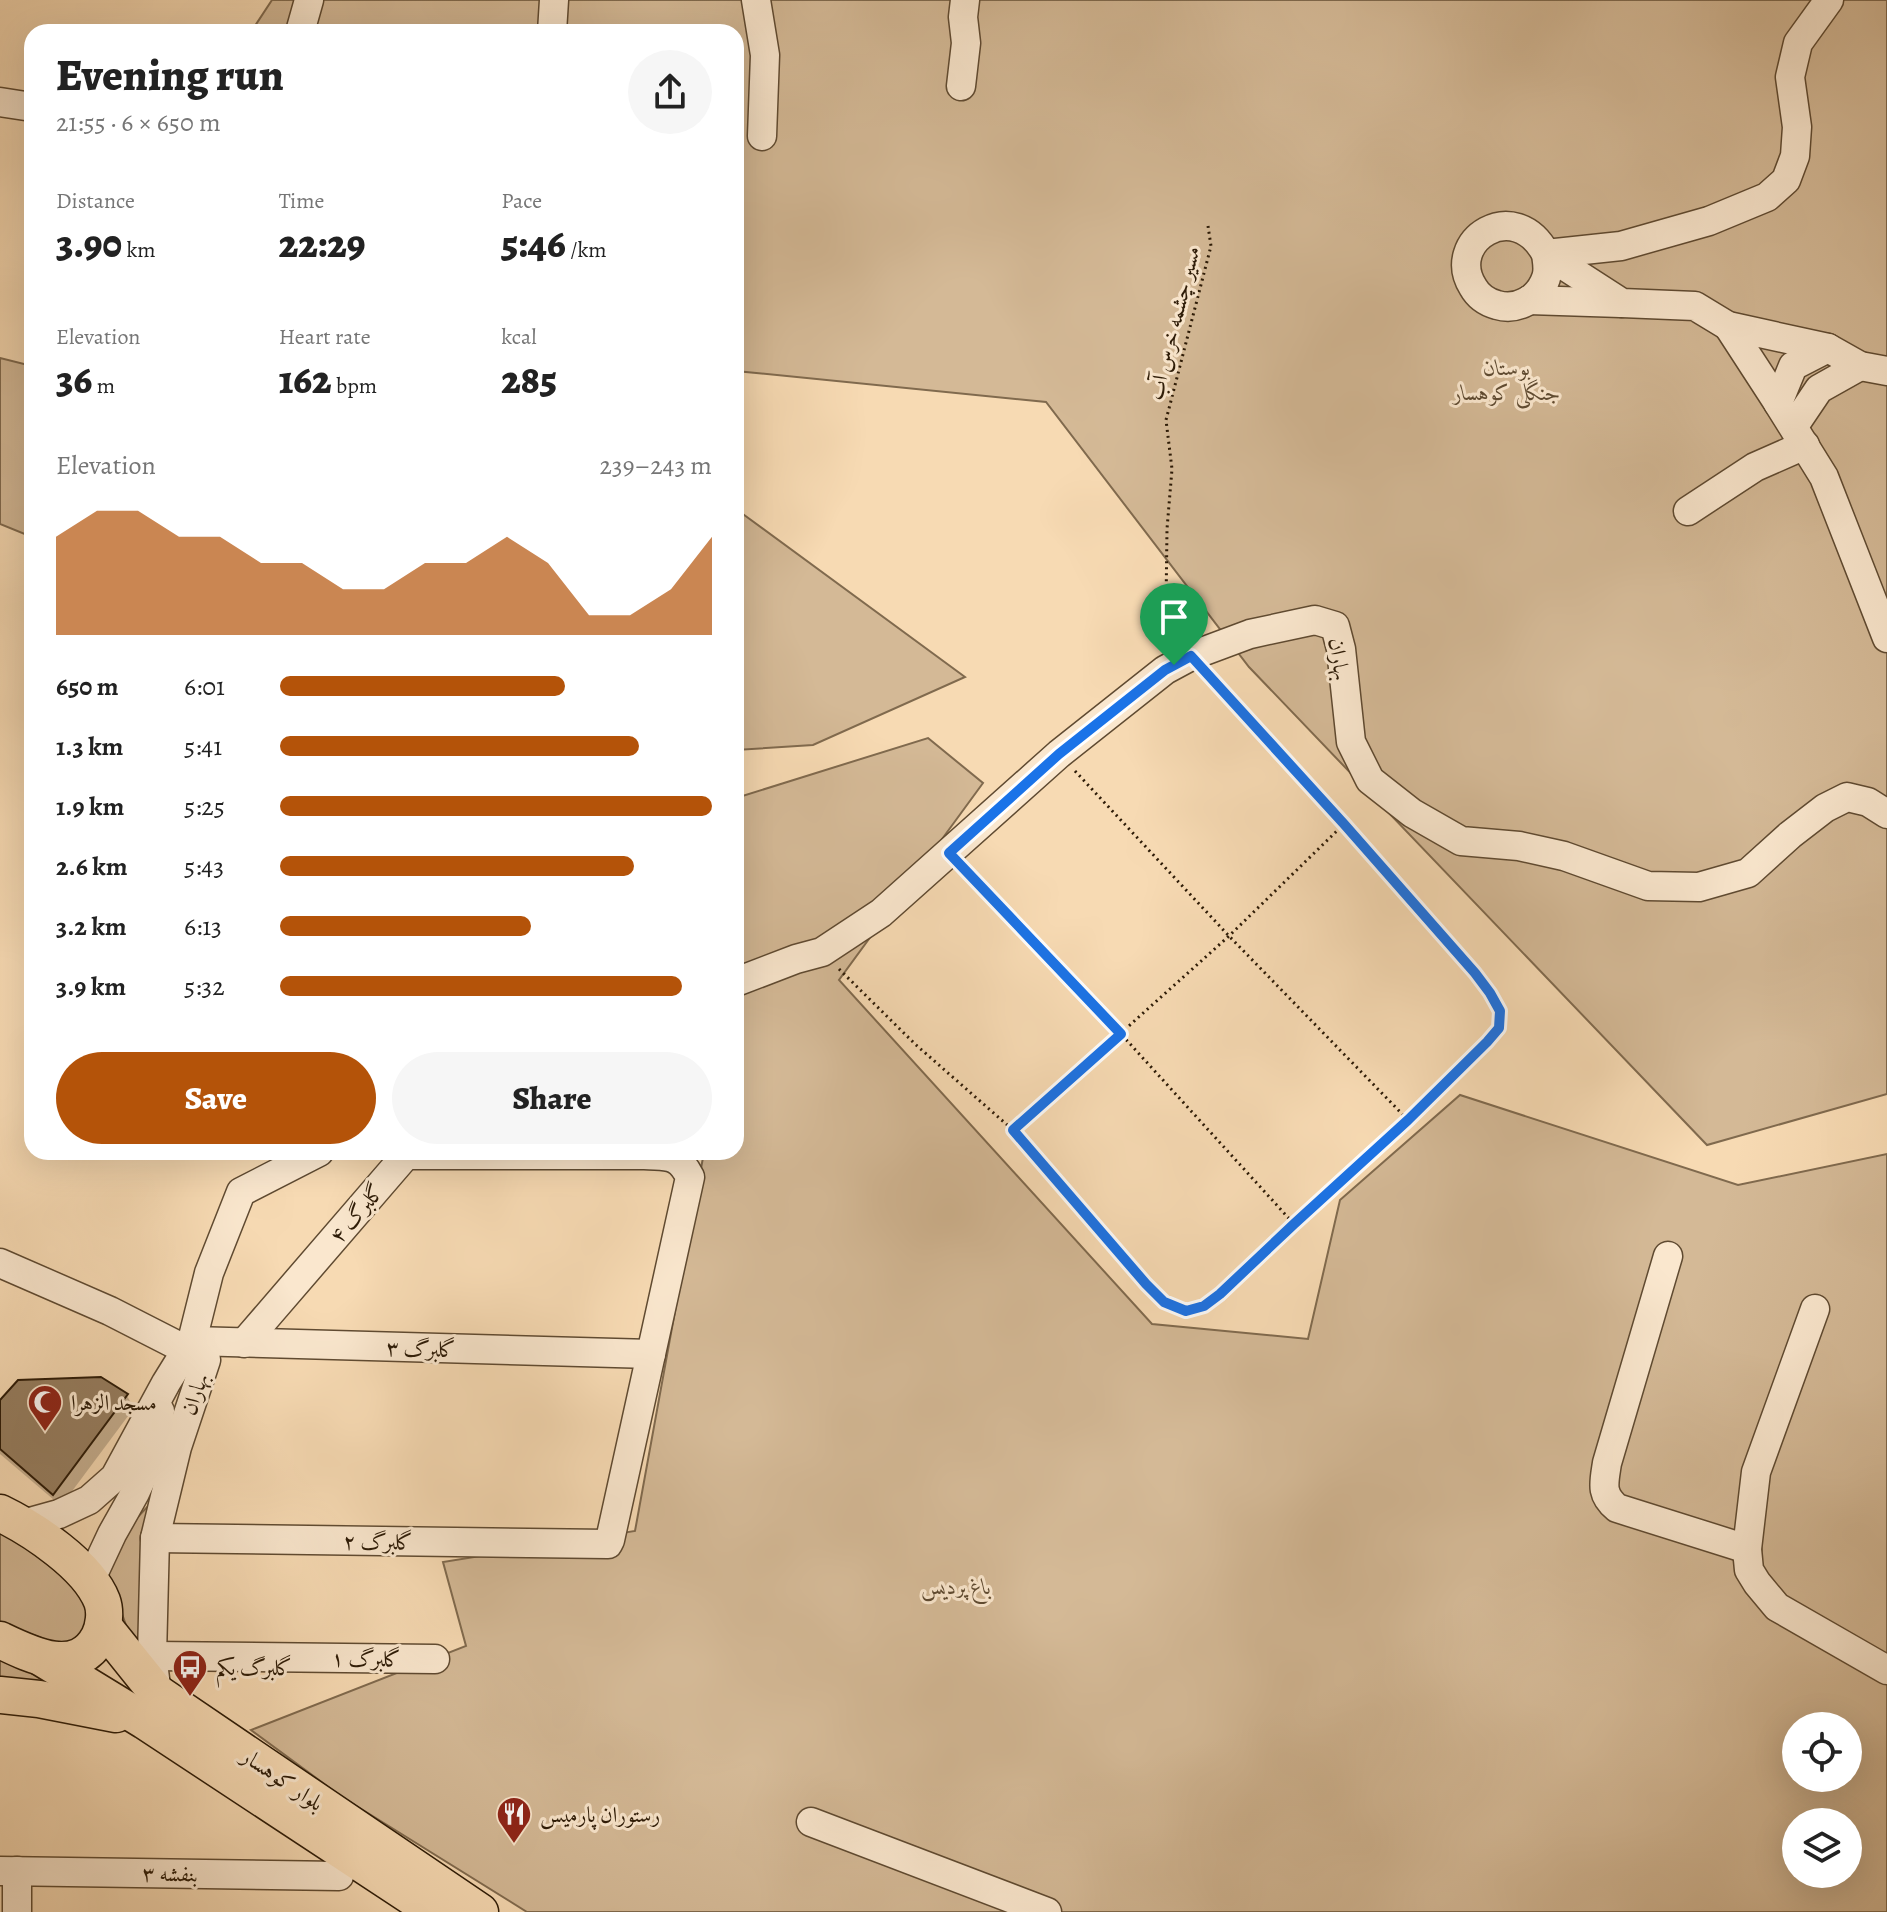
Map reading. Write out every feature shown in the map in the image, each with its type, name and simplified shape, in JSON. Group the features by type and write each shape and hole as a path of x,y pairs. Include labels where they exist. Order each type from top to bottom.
{"main road":[{"path":"11,1518 59,1550 90,1581 103,1602 104,1627 95,1644 80,1656 61,1661 42,1658"},
{"name":"بلوار کوهسار","path":"104,1627 151,1707 435,1912"},
{"name":"بلوار کوهسار","path":"0,1640 151,1707 480,1912"},
{"path":"0,1695 81,1706 151,1707"}],"street":[{"path":"302,24 309,0"},
{"path":"552,24 554,0"},
{"path":"756,0 765,55 762,136"},
{"path":"961,86 966,43 965,0"},
{"path":"1546,254 1621,246 1709,221 1767,197 1786,180 1795,156 1797,127 1790,77 1798,43 1829,0"},
{"path":"0,102 24,106"},
{"path":"1506,225 1531,233 1546,254 1546,279 1529,300 1516,306 1502,307 1488,302 1477,294 1469,282 1466,268 1473,243 1494,228 1506,225"},
{"path":"1546,254 1622,303"},
{"path":"1529,300 1695,306 1728,326 1828,348 1873,369"},
{"path":"1728,326 1824,477 1887,638"},
{"path":"1778,403 1793,366 1828,348"},
{"path":"1688,511 1800,436 1819,389 1873,369"},
{"name":"بهاران","path":"744,979 822,952 881,913 1059,754 1183,660 1250,634 1315,620 1335,626 1341,649 1351,742 1370,780 1412,813 1461,841 1519,846 1564,856 1648,886 1699,887 1748,873 1825,808 1847,797 1868,802 1887,814"},
{"name":"بهاران","path":"151,1707 155,1538 199,1350 209,1273 241,1192 303,1160"},
{"name":"گلبرگ ۴","path":"244,1343 402,1160"},
{"name":"گلبرگ ۴","path":"651,1354 690,1177 684,1164 677,1160"},
{"path":"1668,1256 1607,1463 1604,1484 1607,1499 1617,1508 1747,1549"},
{"path":"0,1263 199,1350 166,1383 115,1477 89,1500 59,1514 11,1518"},
{"path":"1815,1309 1756,1472 1747,1549 1749,1570 1777,1607 1887,1670"},
{"name":"گلبرگ ۳","path":"199,1350 244,1343 651,1354"},
{"name":"گلبرگ ۲","path":"155,1538 608,1544 651,1354"},
{"path":"90,1581 152,1456 166,1383"},
{"name":"گلبرگ ۱","path":"152,1656 435,1659"},
{"path":"811,1822 1047,1912"},
{"path":"9,1871 17,1912"},
{"name":"بنفشه ۳","path":"9,1871 339,1876"}],"path":[{"name":"مسیر چشمه خرس آب","path":"1183,660 1166,605 1172,469 1166,420 1211,246 1208,226"},
{"path":"822,952 915,1044 1013,1130 1164,1302 1186,1311 1204,1306 1220,1294 1408,1120 1487,1042 1499,1028 1500,1011 1475,973 1344,824 1183,660"},
{"path":"1059,754 1229,936 1408,1120"},
{"path":"1013,1130 1229,936 1344,824"},
{"path":"949,853 1121,1034 1294,1224"}],"green space":[{"name":"بوستان جنگلی کوهسار","path":"272,0 1887,0 1887,1094 1707,1145 1249,667 1046,402 744,372 744,24 256,24"},
{"path":"0,358 24,364 24,534 0,524"},
{"path":"744,515 965,677 813,745 744,749"},
{"name":"باغ پردیس","path":"928,738 983,783 839,980 1152,1324 1308,1339 1340,1200 1460,1095 1738,1185 1887,1154 1887,1912 527,1912 342,1797 251,1730 466,1646 443,1562 635,1531 703,1160 744,1160 744,796"},
{"path":"151,1503 146,1671 137,1656 106,1569 131,1524"},
{"path":"0,1531 77,1591 90,1613 83,1638 58,1644 0,1623"},
{"path":"0,1656 92,1702 0,1683"}],"building":[{"path":"101,1377 128,1394 53,1495 0,1449 0,1400 18,1380"}],"place":[{"name":"مسجد الزهرا","path":"45,1433"},
{"name":"گلبرگ یکم","path":"190,1698"},
{"name":"رستوران پارمیس","path":"514,1845"}],"route":[{"path":"1191,656 1475,973 1500,1011 1499,1028 1408,1120 1220,1294 1204,1306 1186,1311 1164,1302 1146,1284 1013,1130 1121,1034 949,853 1059,754 1174,665 1191,656"}]}
